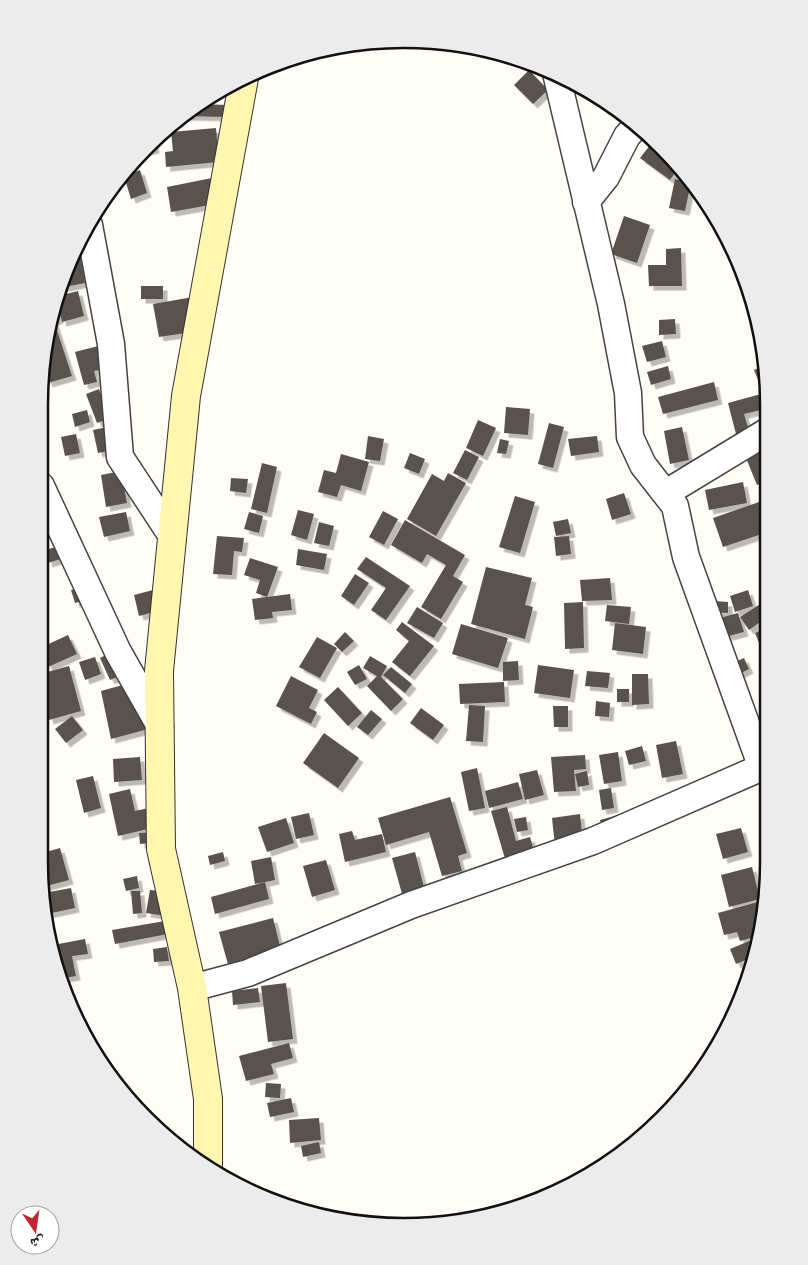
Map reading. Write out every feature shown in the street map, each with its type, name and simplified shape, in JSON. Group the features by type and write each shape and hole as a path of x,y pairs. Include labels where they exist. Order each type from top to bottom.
{"street":[{"path":"558,82 611,304 626,384 630,437 643,465 675,506 686,557 760,755"},
{"path":"208,1158 208,1099 192,988 161,849 160,671 186,396 243,86"},
{"path":"586,202 606,176 627,136 632,131"},
{"path":"91,234 111,344 120,457 172,536"},
{"path":"666,493 760,436"},
{"path":"48,501 118,652 160,726"},
{"path":"192,988 248,973 411,905 593,841 760,768"}],"building":[{"path":"529,70 548,90 533,104 514,85"},
{"path":"211,104 228,105 227,117 194,116"},
{"path":"216,128 219,162 166,167 165,152 173,151 171,134 174,132"},
{"path":"649,146 675,173 670,180 640,158"},
{"path":"140,170 147,193 131,199 126,181 133,173"},
{"path":"217,177 221,203 171,212 167,187"},
{"path":"675,179 681,180 689,190 685,211 669,208"},
{"path":"624,216 650,225 637,263 611,254"},
{"path":"681,248 682,286 649,286 648,265 666,265 666,249"},
{"path":"80,255 85,283 67,287"},
{"path":"141,286 163,286 163,299 141,299"},
{"path":"78,291 84,316 62,322 60,313 65,294"},
{"path":"193,297 199,331 159,337 153,304"},
{"path":"675,319 676,334 659,335 659,320"},
{"path":"56,327 72,376 48,383"},
{"path":"662,341 666,357 647,362 642,346"},
{"path":"102,345 108,368 94,371 97,382 84,385 75,352"},
{"path":"668,366 671,379 651,385 647,372"},
{"path":"758,368 760,385 754,370"},
{"path":"714,382 718,400 663,414 658,397"},
{"path":"99,389 104,404 119,415 97,423 86,394"},
{"path":"760,394 760,410 744,414 750,434 737,438 728,403"},
{"path":"506,407 530,409 528,435 504,433"},
{"path":"87,410 90,422 75,427 72,414"},
{"path":"478,420 496,428 483,456 466,448"},
{"path":"549,423 564,427 553,468 538,464"},
{"path":"121,424 125,448 98,453 93,430"},
{"path":"682,427 689,460 670,464 664,431"},
{"path":"76,434 80,453 65,456 61,437"},
{"path":"368,436 384,439 380,461 365,459"},
{"path":"597,436 599,452 571,456 568,439"},
{"path":"500,439 509,441 506,454 497,453"},
{"path":"760,448 760,484 757,485 744,453"},
{"path":"465,450 479,457 467,480 453,473"},
{"path":"410,453 425,459 419,474 404,468"},
{"path":"341,454 369,462 361,491 341,485 337,497 318,492 324,470 336,473"},
{"path":"262,463 277,467 267,513 251,509"},
{"path":"121,471 127,503 106,507 101,475"},
{"path":"448,473 466,483 436,536 407,519 432,474 444,481"},
{"path":"231,478 248,479 246,493 230,491"},
{"path":"743,482 747,503 709,510 705,490"},
{"path":"624,493 631,514 612,520 606,499"},
{"path":"515,496 535,502 520,553 499,547"},
{"path":"760,502 760,535 723,547 713,518"},
{"path":"298,510 314,514 307,540 291,535"},
{"path":"383,511 398,519 384,545 369,537"},
{"path":"126,512 130,531 104,537 99,517"},
{"path":"249,512 263,516 259,533 244,529"},
{"path":"568,519 571,533 556,536 553,522"},
{"path":"405,520 465,555 453,576 463,582 441,619 421,607 446,565 427,554 422,563 391,545"},
{"path":"319,522 334,526 329,546 314,543"},
{"path":"217,536 244,538 242,552 234,551 232,575 213,574"},
{"path":"569,536 571,554 556,556 554,537"},
{"path":"63,545 67,557 48,563 48,549"},
{"path":"298,549 327,554 324,570 296,565"},
{"path":"366,557 410,586 386,620 371,610 386,588 357,569"},
{"path":"250,558 278,567 267,597 256,593 260,580 244,575"},
{"path":"486,567 532,578 525,605 533,607 525,639 471,624"},
{"path":"355,574 369,583 354,605 341,596"},
{"path":"610,578 612,600 582,601 580,580"},
{"path":"95,583 98,597 75,603 71,590"},
{"path":"168,586 173,607 139,616 134,595"},
{"path":"748,590 753,606 735,612 730,596"},
{"path":"290,594 292,610 272,612 273,618 255,620 252,599"},
{"path":"714,601 728,602 728,613 713,612"},
{"path":"583,602 584,648 565,649 564,603"},
{"path":"760,604 760,622 749,630 740,617"},
{"path":"607,605 631,607 629,624 605,621"},
{"path":"417,607 443,623 434,638 407,623"},
{"path":"738,613 744,632 717,639 712,620"},
{"path":"402,622 434,646 410,676 392,662 409,641 396,630"},
{"path":"615,623 646,627 643,654 612,650"},
{"path":"461,624 508,638 498,668 452,654"},
{"path":"760,630 759,643 755,633"},
{"path":"345,632 354,641 342,652 334,644"},
{"path":"68,635 77,654 48,667 48,644"},
{"path":"317,637 337,648 320,678 299,667"},
{"path":"114,651 124,674 110,680 100,658"},
{"path":"370,656 387,666 381,677 403,699 391,711 367,686 377,676 363,668"},
{"path":"95,657 101,674 85,680 79,662"},
{"path":"744,658 749,669 728,680 722,668"},
{"path":"518,661 519,680 503,681 503,662"},
{"path":"359,665 367,679 355,685 347,672"},
{"path":"538,665 574,670 570,698 534,693"},
{"path":"69,666 81,711 49,720 48,672"},
{"path":"391,667 412,684 405,693 383,675"},
{"path":"587,671 610,673 608,688 585,686"},
{"path":"632,674 648,674 649,704 632,705"},
{"path":"291,676 318,690 309,708 317,712 311,724 276,706"},
{"path":"137,681 156,727 111,739 101,691"},
{"path":"504,682 505,702 460,704 459,684"},
{"path":"338,687 362,713 348,726 324,700"},
{"path":"617,689 629,689 629,702 617,702"},
{"path":"596,701 610,703 609,717 595,716"},
{"path":"469,705 485,706 483,742 466,741"},
{"path":"553,706 568,706 568,727 554,727"},
{"path":"421,708 444,725 433,740 410,723"},
{"path":"371,710 382,719 368,735 357,727"},
{"path":"72,716 83,730 66,743 55,729"},
{"path":"760,718 760,743 754,746 745,724"},
{"path":"324,733 359,758 338,788 303,763"},
{"path":"676,741 683,774 662,778 656,745"},
{"path":"642,746 646,761 629,765 625,751"},
{"path":"618,752 622,781 604,784 599,755"},
{"path":"585,755 586,769 574,770 576,791 554,792 551,757"},
{"path":"140,757 142,780 114,782 113,759"},
{"path":"477,768 485,808 469,811 461,772"},
{"path":"537,770 544,795 525,800 519,774"},
{"path":"587,771 589,785 578,787 575,774"},
{"path":"93,776 101,808 84,813 76,780"},
{"path":"518,782 523,799 489,808 485,791"},
{"path":"611,788 614,808 602,810 599,790"},
{"path":"130,789 135,811 153,807 157,827 118,836 109,794"},
{"path":"450,797 467,853 458,856 462,871 442,876 429,832 386,845 378,818"},
{"path":"507,807 516,841 530,837 537,861 508,869 491,811"},
{"path":"309,813 314,835 296,839 291,817"},
{"path":"580,814 583,843 555,846 552,818"},
{"path":"618,815 621,828 603,833 600,820"},
{"path":"526,817 528,830 517,832 514,819"},
{"path":"286,818 294,843 267,852 258,827"},
{"path":"741,828 748,852 723,859 716,834"},
{"path":"352,831 355,840 382,834 386,852 345,862 339,834"},
{"path":"157,832 158,842 140,844 139,833"},
{"path":"60,848 69,880 48,886 48,851"},
{"path":"223,852 225,861 210,865 208,856"},
{"path":"415,852 426,895 404,901 392,858"},
{"path":"271,857 275,880 255,884 251,861"},
{"path":"326,860 335,890 312,897 303,866"},
{"path":"752,867 759,894 758,900 729,907 721,875"},
{"path":"137,876 139,888 126,891 123,879"},
{"path":"265,882 269,899 215,914 211,897"},
{"path":"71,888 75,908 52,913 49,892"},
{"path":"150,890 170,892 166,916 146,913"},
{"path":"131,891 140,891 142,913 133,914"},
{"path":"758,902 752,938 740,941 737,932 724,935 718,913"},
{"path":"273,918 282,954 229,968 219,932"},
{"path":"165,921 168,934 115,944 112,930"},
{"path":"85,939 88,954 72,956 76,976 67,978 58,944"},
{"path":"752,940 746,960 736,964 730,949"},
{"path":"167,947 169,961 154,962 153,949"},
{"path":"286,983 293,1039 268,1042 261,986"},
{"path":"258,988 260,1002 233,1005 232,991"},
{"path":"289,1043 293,1058 271,1064 274,1074 246,1081 239,1056"},
{"path":"266,1083 281,1084 280,1098 265,1097"},
{"path":"291,1098 294,1112 270,1117 267,1103"},
{"path":"319,1118 321,1140 290,1143 289,1120"},
{"path":"319,1142 321,1153 303,1157 301,1146"}]}
